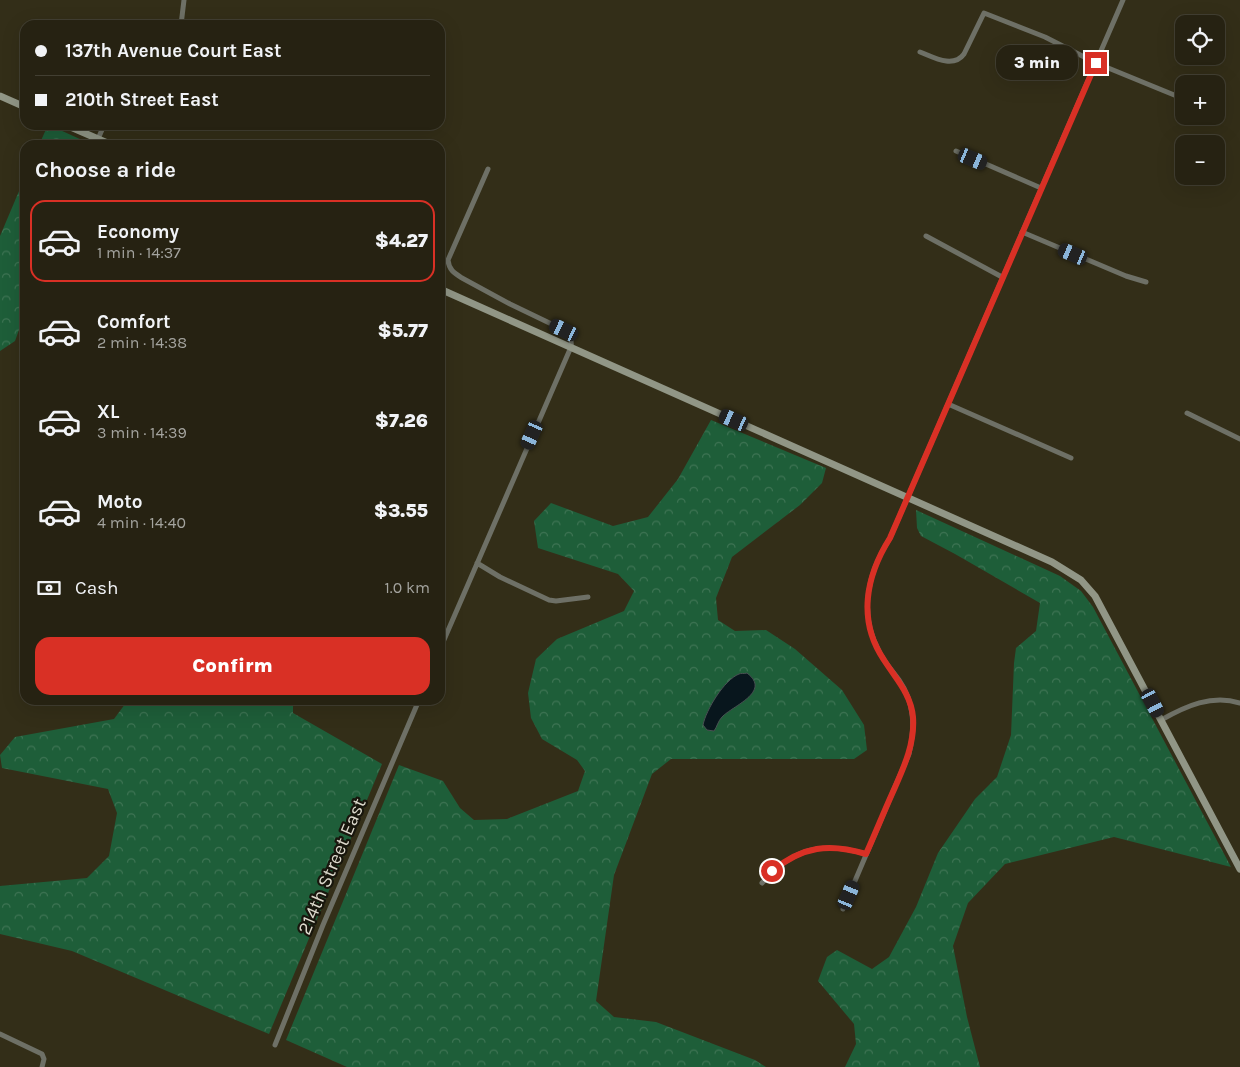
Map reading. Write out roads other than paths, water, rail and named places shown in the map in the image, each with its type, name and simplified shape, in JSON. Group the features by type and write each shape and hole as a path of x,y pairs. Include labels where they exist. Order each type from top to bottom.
{"main road":[{"path":"0,96 20,105"},
{"path":"77,130 98,139"},
{"path":"445,291 1052,562 1080,580 1095,596 1240,869"}],"street":[{"path":"181,20 184,0"},
{"path":"843,909 909,754 912,740 913,714 910,701 900,681 878,650 871,630 867,606 869,583 876,563 890,538 1123,0"},
{"path":"920,52 948,62 959,59 964,54 984,13 1044,37 1096,63 1175,95"},
{"path":"98,139 102,130"},
{"path":"956,151 1041,188"},
{"path":"445,638 571,347 571,337 564,330 462,278 455,274 449,266 448,260 488,169"},
{"path":"1022,232 1146,282"},
{"path":"926,236 1002,277"},
{"path":"948,404 1071,458"},
{"path":"1188,413 1240,439"},
{"path":"477,564 548,600 556,601 588,597"},
{"path":"1162,720 1179,710 1216,699 1222,698 1240,703"},
{"name":"214th Street East","path":"275,1045 326,917 417,705"},
{"path":"762,883 772,871 787,860 812,849 835,847 866,854"},
{"path":"0,1034 42,1054 44,1059 42,1067"}]}
